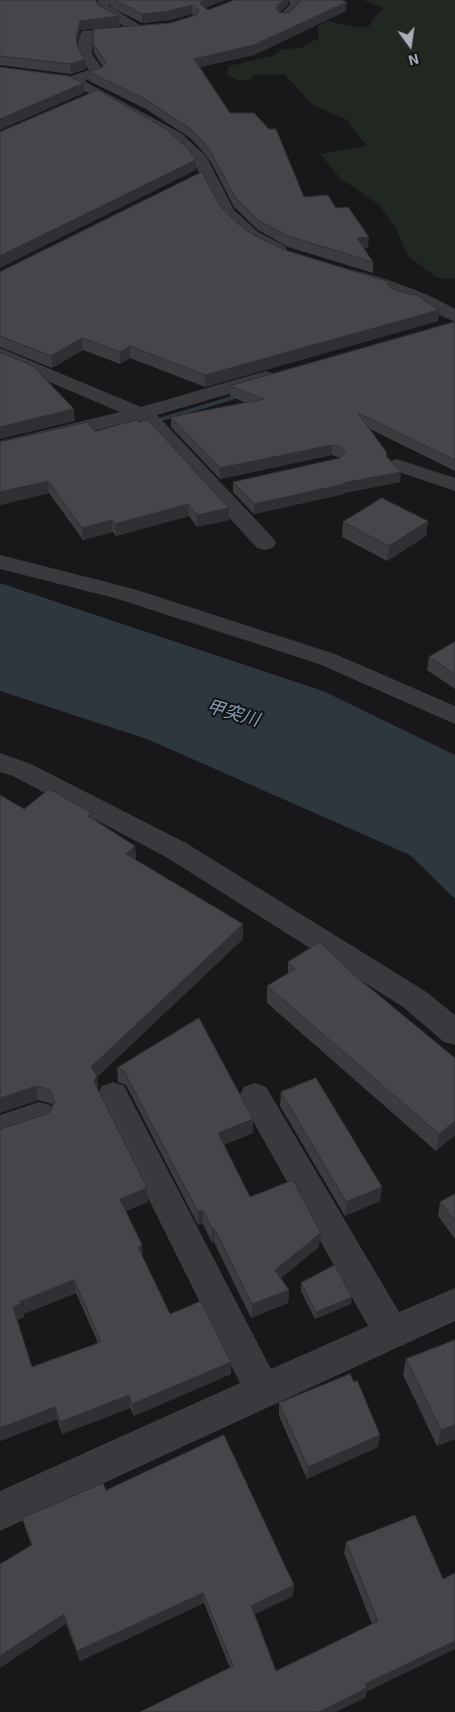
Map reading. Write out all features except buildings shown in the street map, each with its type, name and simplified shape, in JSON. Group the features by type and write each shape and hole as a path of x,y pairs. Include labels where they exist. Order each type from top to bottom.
{"street":[{"path":"118,0 106,1 101,4 104,10 140,29"},
{"path":"284,18 296,5 294,0"},
{"path":"72,80 98,72 86,58 84,47 87,34 155,28"},
{"path":"0,71 72,80 100,93 176,136 198,156 208,172 227,212 238,223 270,246 297,258"},
{"path":"82,101 100,93"},
{"path":"190,181 208,172"},
{"path":"342,271 402,291 438,306 455,317"},
{"path":"436,329 455,324"},
{"path":"0,354 149,418 223,486 264,543"},
{"path":"0,447 149,418 284,372"},
{"path":"397,465 455,485"},
{"path":"0,562 126,594 327,659 455,716"},
{"path":"7,771 176,850 414,999 455,1033"},
{"path":"113,1095 263,1391"},
{"path":"255,1096 391,1332"},
{"path":"0,1129 39,1115"},
{"path":"0,1511 455,1304"}],"shaded area":[{"path":"363,0 455,0 455,279 437,278 408,256 396,229 379,205 340,178 320,154 367,146 347,120 313,105 284,74 253,75 252,79 239,81 227,75 229,66 272,56 283,49 301,48 319,38 318,26 329,21 360,28 369,26 384,8"}],"water":[{"name":"甲突川","path":"0,583 323,691 455,755 455,899 410,855 147,739 0,691"}],"waterway":[{"path":"146,423 248,394"}]}
